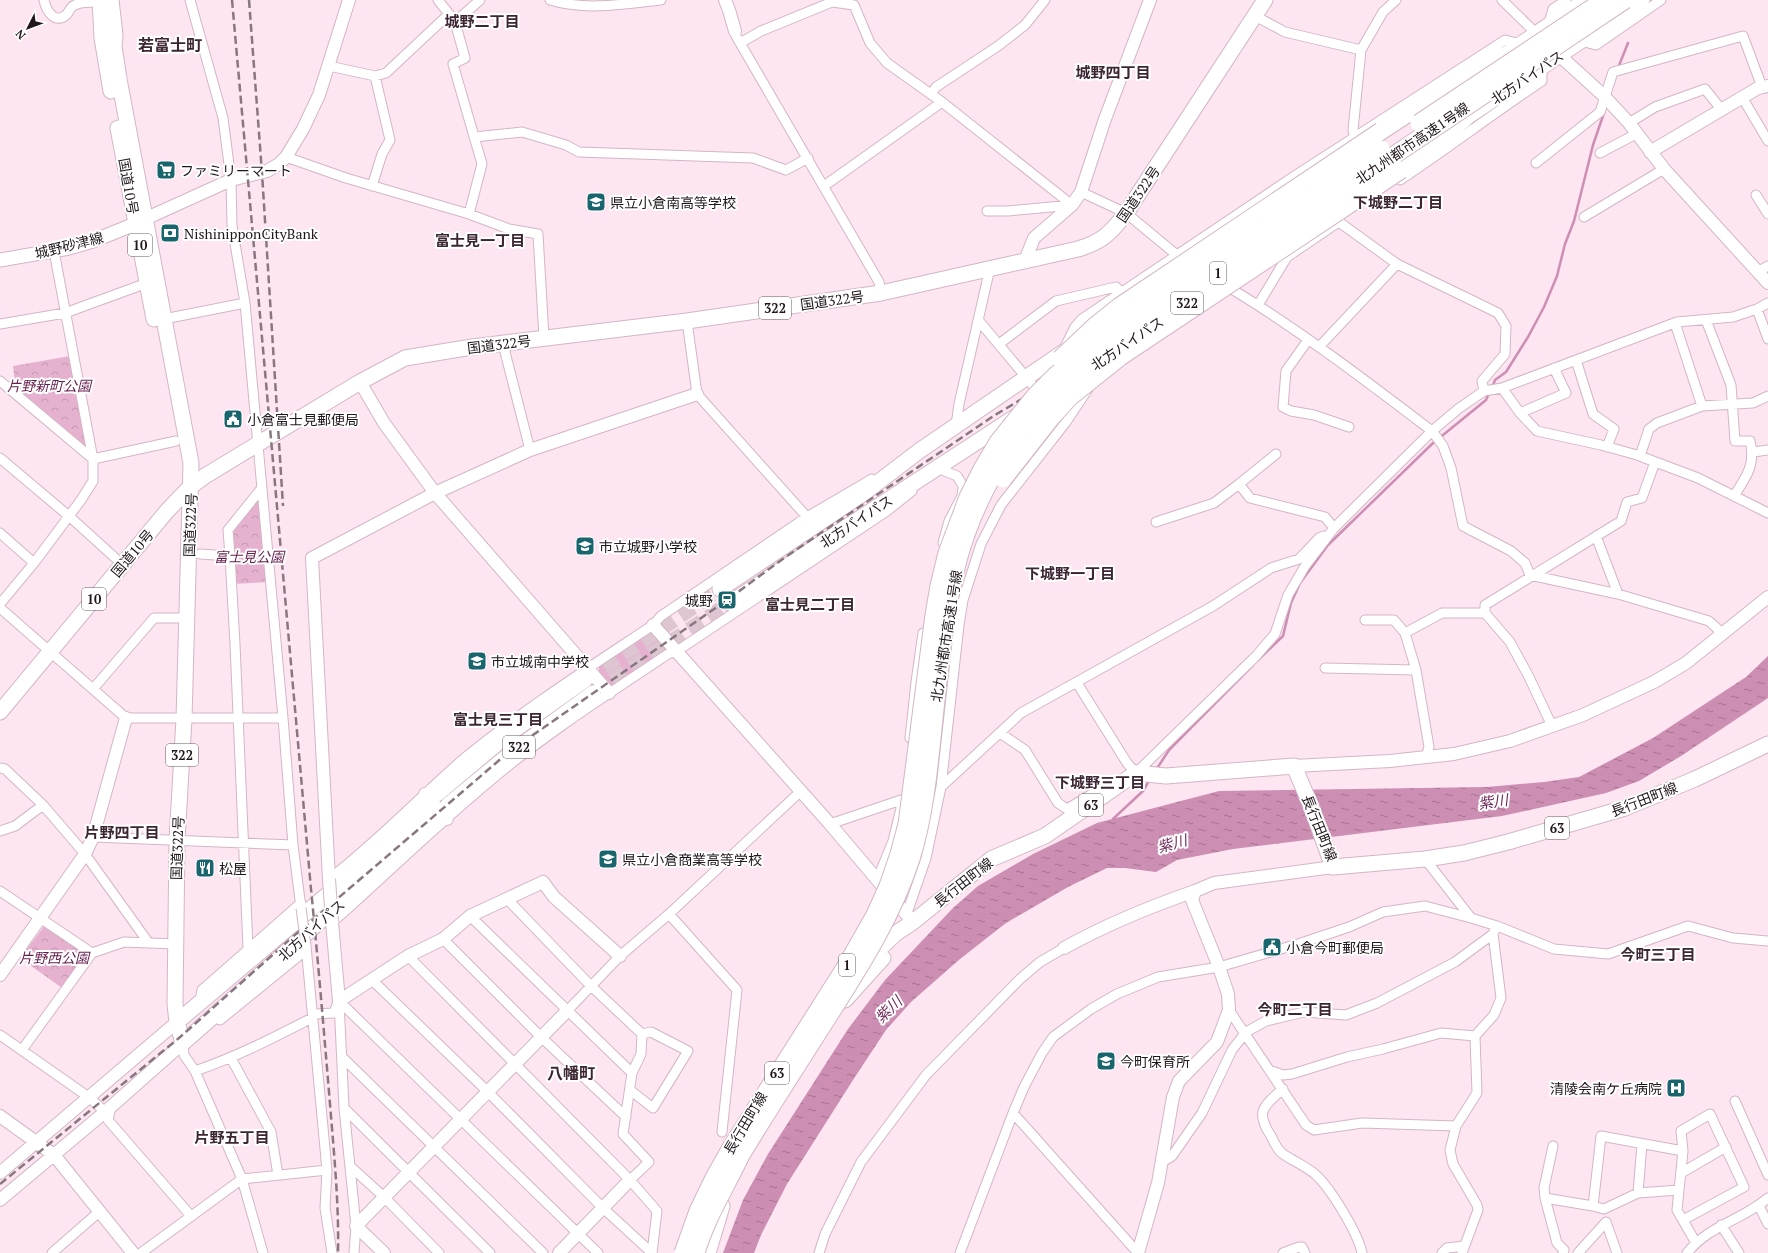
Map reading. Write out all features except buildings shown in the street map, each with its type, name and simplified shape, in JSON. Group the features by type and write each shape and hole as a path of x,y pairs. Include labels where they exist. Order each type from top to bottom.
{"highway":[{"name":"北九州都市高速1号線","path":"696,1253 710,1216 720,1182 747,1120 850,960 875,915 888,886 907,824 934,615 947,553 968,498 982,469 998,442 1017,417 1056,375 1104,335 1604,0"},
{"name":"北九州都市高速1号線","path":"683,1253 698,1211 741,1155 871,948 899,890 911,859 925,794 942,650 951,591 958,560 979,503 993,475 1026,425 1046,402 1066,383 1089,363 1136,328 1625,0"},
{"path":"968,498 980,466 995,439 1013,412 1052,367 1090,331 1146,288 1381,130 1503,56"},
{"path":"942,650 962,562 974,528 989,500 1013,464 1070,397 1120,357 1401,170 1464,119"},
{"path":"678,1253 696,1208 720,1182"},
{"path":"707,1253 720,1182"}],"main road":[{"name":"国道322号","path":"183,1043 177,1022 175,1004 177,840 184,719 189,488 205,476 360,382 405,358 472,347 687,321 881,293 1078,249 1100,241 1116,227 1126,213 1265,0"},
{"name":"北方バイパス","path":"720,589 864,493 956,425 1322,180 1586,0"},
{"name":"北方バイパス","path":"730,603 1112,354 1642,0"},
{"name":"国道10号","path":"0,712 168,511 189,488 191,463 164,318 105,60 102,38 109,1"},
{"name":"国道10号","path":"141,221 147,283 181,469 189,488"},
{"name":"城野砂津線","path":"0,260 54,251 93,241 141,221"},
{"name":"北方バイパス","path":"177,1022 340,884 429,797 587,674"},
{"name":"北方バイパス","path":"183,1043 516,748 593,693"},
{"name":"長行田町線","path":"1296,771 1332,864 1426,859 1464,854 1625,808 1695,779 1768,744"},
{"path":"1136,773 1166,776 1296,771"},
{"name":"長行田町線","path":"683,1253 698,1210 715,1173 766,1088 844,985 910,918 991,859 1045,836 1136,773"},
{"name":"長行田町線","path":"699,1253 734,1168 781,1088 847,997 900,939 910,918"}],"street":[{"path":"44,0 49,14 58,18 67,13 73,5 79,3 109,1"},
{"path":"190,0 223,118 231,180 232,226 245,303 257,444 284,718 293,845 306,948 327,1170 325,1208 332,1253"},
{"path":"141,221 231,180 267,171 278,164 286,156 311,114 329,66 349,0"},
{"path":"438,0 455,22 465,58 453,64 482,164 470,214"},
{"path":"455,22 480,0"},
{"path":"553,1 566,5 661,0"},
{"path":"725,0 730,10 735,31 740,43 879,282 881,293"},
{"path":"931,94 936,87 998,46 1025,25 1045,0"},
{"path":"1355,137 1353,130 1361,50 1383,12 1396,0"},
{"path":"1502,0 1542,30 1559,55 1604,96 1629,123 1664,169 1768,283"},
{"path":"1542,30 1552,9 1566,0"},
{"path":"1581,40 1596,44 1661,0"},
{"path":"740,43 761,31 831,1 854,5 870,43 887,64 942,102 1072,205"},
{"path":"1024,261 1034,238 1072,205 1080,192 1147,1"},
{"path":"329,66 375,76 386,73 449,14"},
{"path":"1255,16 1285,32 1361,50"},
{"path":"1536,163 1600,112 1613,72 1743,36 1765,86 1742,97 1650,152"},
{"path":"1062,353 1075,327 1082,319 1121,292 1178,256 1355,137 1505,40 1521,44"},
{"path":"1258,305 1287,257 1432,159 1489,116 1542,81 1542,67"},
{"path":"372,186 382,154 390,140 375,76"},
{"path":"1629,123 1655,107 1705,89 1721,110"},
{"path":"1742,97 1768,141"},
{"path":"824,186 942,102"},
{"path":"474,137 522,132 566,145 579,152 753,158 786,170 808,158"},
{"path":"1600,153 1636,134"},
{"path":"286,156 372,186 470,214 509,229 538,234 544,338"},
{"path":"1584,217 1664,169"},
{"path":"1080,192 1126,213 1178,256 1258,305 1319,347 1432,431 1443,446 1451,468 1463,526 1512,551 1525,563 1530,575"},
{"path":"1756,195 1768,214"},
{"path":"987,211 1008,211 1072,205"},
{"path":"1338,222 1397,264 1498,313 1506,326 1505,354 1482,381 1484,391"},
{"path":"0,604 70,517 92,481 93,459 54,251"},
{"path":"1319,347 1397,264"},
{"path":"1757,272 1768,266"},
{"path":"956,425 959,404 990,268"},
{"path":"0,324 65,313 147,283"},
{"path":"999,344 1056,301 1116,287 1121,292"},
{"path":"164,318 245,303"},
{"path":"1077,683 1127,763 1136,773 1256,656 1275,634 1288,595 1305,566 1332,531 1432,431 1458,409 1484,391 1502,388 1674,323 1733,317 1757,309 1768,303"},
{"path":"1757,309 1768,338"},
{"path":"1706,320 1731,385 1735,441 1750,441 1753,452 1750,470 1734,496"},
{"path":"687,321 697,394 806,517"},
{"path":"979,321 1026,378 1066,422"},
{"path":"1674,323 1702,406"},
{"path":"1308,340 1286,371 1283,407 1291,412 1314,415 1349,427"},
{"path":"503,344 530,450"},
{"path":"910,918 926,858 941,787 959,624 963,600 971,571 981,544 1001,505 1066,422 1112,354"},
{"path":"1576,360 1593,414 1614,429 1607,447"},
{"path":"1520,413 1566,393 1554,368"},
{"path":"0,381 93,459"},
{"path":"360,382 384,423 435,493 587,674 609,693"},
{"path":"1502,388 1520,413 1537,431 1640,456 1698,478 1768,513"},
{"path":"354,1253 356,1226 344,1108 343,1058 329,879 312,558 435,493 530,450 697,394"},
{"path":"1640,456 1649,429 1657,423 1702,406 1753,403 1768,396"},
{"path":"93,459 176,441"},
{"path":"1753,452 1768,450"},
{"path":"587,674 653,626 661,616 806,517 919,451"},
{"path":"1156,522 1214,503 1276,454"},
{"path":"0,458 70,517 123,565"},
{"path":"1552,726 1529,677 1510,642 1485,613 1485,605 1530,575 1621,521 1627,502 1642,498 1655,462"},
{"path":"332,922 444,813 547,736 609,693 668,654 677,651 900,502 937,468 957,476 963,486 962,496 949,521 932,583 916,682 904,799 893,841 877,880"},
{"path":"1239,484 1250,498 1325,517 1332,531"},
{"path":"248,948 228,530 262,490"},
{"path":"941,787 1021,713 1213,606 1271,568 1299,559 1319,538 1332,531"},
{"path":"0,533 34,563"},
{"path":"1596,536 1618,594"},
{"path":"200,554 230,556"},
{"path":"1530,575 1618,594 1709,621 1723,634"},
{"path":"1296,771 1454,754 1510,741 1584,715 1654,682 1686,663 1768,597"},
{"path":"0,608 126,718 284,718"},
{"path":"1405,633 1442,613 1485,613"},
{"path":"93,689 154,618 186,618"},
{"path":"1365,620 1394,620 1405,633 1416,670 1429,747 1426,757"},
{"path":"653,626 677,651 830,824 910,918"},
{"path":"1325,668 1416,670"},
{"path":"2,967 84,854 93,837 126,718"},
{"path":"1000,732 1025,750 1058,803 1066,809 1107,785 1111,791"},
{"path":"0,768 5,769 43,805 84,854 148,942"},
{"path":"356,1226 620,956 670,914 801,792"},
{"path":"329,879 429,797 444,813"},
{"path":"830,824 904,799"},
{"path":"0,831 15,826 43,805"},
{"path":"93,837 293,845"},
{"path":"1426,859 1471,918"},
{"path":"819,1253 824,1234 861,1162 926,1075 1020,979 1040,962 1099,929 1146,908 1214,883 1332,864"},
{"path":"195,1071 231,1058 312,1018 316,1014 334,1013 339,1001 408,956 443,939 470,916 543,882 554,897 620,956"},
{"path":"0,891 92,953"},
{"path":"1138,1253 1158,1183 1173,1097 1180,1081 1217,1042 1229,1010 1228,994 1219,967 1192,900 1195,891"},
{"path":"506,898 591,986 642,1034 641,1054 632,1073 623,1134 649,1162 559,1253"},
{"name":"322","path":"200,1002 202,990 248,948 301,906"},
{"path":"960,1253 1024,1087 1042,1053 1053,1037 1091,1009 1117,994 1158,977 1219,967 1325,936 1350,927 1383,912 1424,906 1471,918 1495,930 1554,949 1608,954 1688,926 1733,938 1768,941"},
{"path":"670,914 737,990 722,1132"},
{"path":"470,916 632,1073"},
{"path":"1162,1163 1172,1156 1202,1113 1232,1050 1246,1032 1266,1021 1304,1012 1346,1015 1377,1003 1455,962 1495,930"},
{"path":"1442,1253 1447,1248 1463,1250 1478,1210 1477,1205 1453,1164 1450,1150 1456,1126 1477,1093 1475,1036 1494,1015 1501,998 1495,930"},
{"path":"443,939 541,1037 626,1117"},
{"path":"22,1050 92,953 124,942 176,944"},
{"name":"322","path":"206,1024 215,1024 306,948"},
{"path":"372,980 487,1091 603,1208 652,1253 657,1211 630,1180 408,956"},
{"path":"339,1001 598,1253"},
{"path":"1229,1010 1246,1032 1269,1070 1306,1124 1314,1130 1362,1123 1456,1126"},
{"path":"0,1173 90,1098 177,1022"},
{"path":"630,1090 653,1108 688,1051 652,1032 642,1034"},
{"path":"1269,1070 1283,1075 1292,1074 1347,1057 1441,1033 1475,1036"},
{"path":"0,1035 108,1109"},
{"path":"183,1043 184,1055 195,1071 242,1179 263,1253"},
{"path":"0,1200 108,1109 183,1043"},
{"path":"231,1058 271,1132 278,1175"},
{"path":"343,1058 542,1253"},
{"path":"1283,1089 1266,1104 1261,1114 1264,1125 1281,1153 1315,1174 1325,1185 1357,1236 1362,1253"},
{"path":"1735,1102 1768,1175"},
{"path":"344,1108 490,1253"},
{"path":"108,1109 108,1120 192,1216"},
{"path":"1013,1113 1138,1253"},
{"path":"1683,1220 1744,1187 1710,1114 1681,1131 1683,1151 1677,1210 1696,1242"},
{"path":"0,1116 54,1155 133,1253"},
{"path":"1594,1206 1601,1136 1683,1151"},
{"path":"1638,1193 1642,1144"},
{"path":"1553,1146 1544,1188 1545,1198 1557,1243 1564,1250 1563,1253"},
{"path":"1681,1173 1726,1147"},
{"path":"351,1167 384,1197 439,1253"},
{"path":"141,1253 242,1179 327,1170"},
{"path":"1545,1198 1604,1209 1638,1193 1679,1190"},
{"path":"1687,1253 1696,1242 1721,1225 1759,1206 1768,1198"},
{"path":"1759,1206 1768,1224"},
{"path":"1604,1209 1606,1222 1617,1253"},
{"path":"52,1253 99,1212"},
{"path":"1578,1253 1606,1222"},
{"path":"1721,1225 1739,1253"},
{"path":"356,1226 384,1253"},
{"path":"1283,1253 1302,1247 1306,1253"}],"green space":[{"name":"片野新町公園","path":"70,356 87,444 82,447 16,390 13,366"},
{"name":"富士見公園","path":"260,494 268,582 234,584 230,530"},
{"path":"651,632 667,648 666,650 610,686 599,674 599,666"},
{"name":"片野西公園","path":"45,925 90,957 65,990 20,958"}],"water":[{"name":"紫川","path":"1768,656 1768,698 1681,756 1639,781 1606,793 1502,816 1233,849 1177,860 1156,872 1125,868 1107,868 1068,887 1006,923 960,959 911,1002 886,1030 787,1184 761,1235 754,1253 723,1253 743,1200 768,1154 848,1029 885,980 953,908 978,886 1033,854 1097,823 1219,791 1487,787 1579,777 1653,738 1746,677"}],"waterway":[{"path":"1618,68 1628,43"},
{"path":"1492,388 1495,380 1506,372 1528,337 1544,307 1557,276 1565,244 1574,221 1593,145 1604,113"},
{"path":"1258,660 1283,636 1291,603 1300,583 1328,545 1432,444 1486,400 1489,393"},
{"path":"1156,770 1169,750 1253,665"},
{"path":"1113,819 1143,791 1150,779"}],"tunnel":[{"path":"585,680 720,589"},
{"path":"593,693 730,603"}],"railway":[{"path":"232,0 336,1178 338,1253"},
{"path":"249,0 262,173 283,506"},
{"path":"0,1184 179,1038 295,935 510,751 727,600 784,558 995,415 1044,386 1443,129 1632,0"}],"place":[{"name":"ファミリーマート","path":"166,170"},
{"name":"県立小倉南高等学校","path":"596,202"},
{"name":"NishinipponCityBank","path":"170,233"},
{"name":"小倉富士見郵便局","path":"233,419"},
{"name":"市立城野小学校","path":"585,546"},
{"name":"城野","path":"727,600"},
{"name":"市立城南中学校","path":"477,661"},
{"name":"県立小倉商業高等学校","path":"608,859"},
{"name":"松屋","path":"205,868"},
{"name":"小倉今町郵便局","path":"1272,947"},
{"name":"今町保育所","path":"1106,1061"},
{"name":"清陵会南ケ丘病院","path":"1676,1088"}],"district":[{"name":"城野二丁目","path":"482,21"},
{"name":"若富士町","path":"170,45"},
{"name":"城野四丁目","path":"1113,72"},
{"name":"下城野二丁目","path":"1398,202"},
{"name":"富士見一丁目","path":"480,240"},
{"name":"下城野一丁目","path":"1070,573"},
{"name":"富士見二丁目","path":"810,604"},
{"name":"富士見三丁目","path":"498,719"},
{"name":"下城野三丁目","path":"1100,782"},
{"name":"片野四丁目","path":"122,832"},
{"name":"今町三丁目","path":"1658,954"},
{"name":"今町二丁目","path":"1295,1009"},
{"name":"八幡町","path":"571,1073"},
{"name":"片野五丁目","path":"232,1137"}]}
